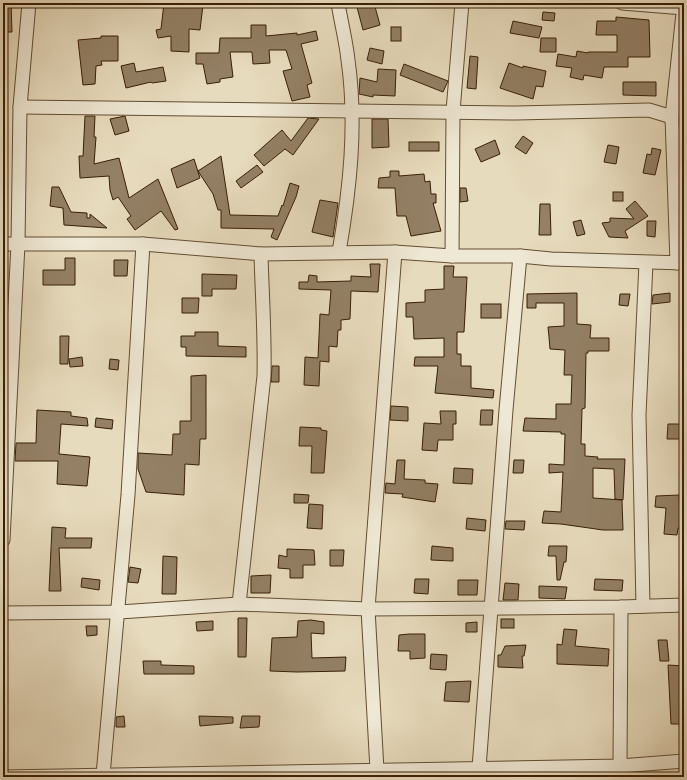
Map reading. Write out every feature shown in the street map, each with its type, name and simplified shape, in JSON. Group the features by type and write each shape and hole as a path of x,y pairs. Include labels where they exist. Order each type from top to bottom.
{"street":[{"path":"3,540 18,244 20,107 29,3"},
{"path":"338,3 348,60 352,111 348,199 339,252"},
{"path":"452,256 453,111 462,3"},
{"path":"622,3 684,8"},
{"path":"3,244 143,244 261,254 396,252 452,256 520,256 551,259 681,263 672,117 684,4"},
{"path":"20,107 453,111 516,113 649,110 672,117"},
{"path":"103,775 119,612 128,495 143,244"},
{"path":"377,770 368,609 396,252"},
{"path":"239,604 264,376 265,344 262,315 261,254"},
{"path":"479,768 506,410 520,256"},
{"path":"643,606 639,415 646,263"},
{"path":"3,613 119,612 239,604 368,609 491,609 684,605"},
{"path":"619,771 621,607"},
{"path":"3,777 270,774 479,768 619,771 684,761"}],"building":[{"path":"3,3 11,3 12,32 3,32"},
{"path":"164,3 203,5 200,30 189,29 189,52 171,51 171,36 158,38 156,30 161,29"},
{"path":"374,3 380,25 363,30 357,7"},
{"path":"543,12 555,13 554,21 542,20"},
{"path":"616,17 649,20 650,57 628,57 628,67 604,67 602,78 584,75 583,80 570,77 572,68 556,66 558,54 576,57 577,51 588,53 617,52 617,35 596,35 597,21 616,21"},
{"path":"513,21 542,27 539,38 510,33"},
{"path":"251,25 266,25 266,36 297,33 297,35 316,31 318,40 301,44 312,83 307,85 310,97 292,101 283,71 292,69 286,50 269,50 270,63 253,64 252,52 230,52 233,77 220,79 220,82 207,84 203,64 196,64 196,53 219,53 220,38 251,38"},
{"path":"391,27 401,27 401,41 391,41"},
{"path":"101,36 118,36 118,61 101,61 102,65 96,66 95,84 83,85 78,40 101,38"},
{"path":"541,38 556,38 556,52 540,52"},
{"path":"370,48 384,51 382,64 367,60"},
{"path":"470,56 478,57 476,89 467,88"},
{"path":"134,63 136,72 163,67 166,81 151,82 126,88 121,66"},
{"path":"509,63 523,68 523,66 546,71 543,87 536,86 533,99 500,88"},
{"path":"404,64 448,81 443,92 400,75"},
{"path":"378,69 396,70 395,96 373,95 373,97 359,94 360,78 377,82"},
{"path":"623,82 656,82 656,96 623,95"},
{"path":"85,116 95,116 94,137 96,137 94,164 119,158 129,198 158,179 178,229 175,230 161,211 135,230 127,219 131,216 118,197 113,200 110,190 109,176 80,178 79,156 83,156"},
{"path":"125,116 129,131 115,135 110,119"},
{"path":"308,118 319,119 293,155 285,149 264,166 254,155 282,130 291,141"},
{"path":"372,119 388,119 389,147 372,148"},
{"path":"523,136 533,143 526,154 515,147"},
{"path":"495,140 500,154 481,162 475,149"},
{"path":"409,142 439,142 439,151 409,151"},
{"path":"608,145 619,147 616,164 604,162"},
{"path":"652,148 661,150 655,175 643,173 647,154 651,155"},
{"path":"221,156 230,215 278,216 282,205 283,206 290,183 299,186 296,197 277,240 271,237 274,229 221,228 221,210 218,210 213,194 198,171"},
{"path":"194,159 200,178 177,188 171,169"},
{"path":"257,165 263,172 241,188 236,181"},
{"path":"390,171 399,171 399,176 424,174 425,182 430,181 431,194 436,194 436,203 433,203 441,231 411,236 406,216 397,216 395,188 378,188 379,178 390,177"},
{"path":"52,187 59,187 71,212 87,213 87,218 90,218 90,214 107,228 64,225 63,208 50,206"},
{"path":"460,188 466,188 468,201 460,202"},
{"path":"613,192 623,192 623,201 613,201"},
{"path":"320,200 338,203 333,237 312,232"},
{"path":"635,201 648,216 625,231 628,238 609,237 602,223 610,222 610,218 634,219 626,209"},
{"path":"540,204 550,204 551,235 539,235"},
{"path":"581,220 585,234 577,236 573,222"},
{"path":"647,221 656,221 655,237 647,236"},
{"path":"65,258 75,258 75,285 43,285 43,270 65,270"},
{"path":"114,260 128,260 127,276 114,276"},
{"path":"370,264 380,264 378,292 351,291 350,319 341,320 341,330 338,330 337,347 329,346 329,362 320,361 319,386 304,385 305,357 318,358 320,314 329,315 331,290 299,289 299,282 308,282 309,275 317,276 317,282 351,281 351,276 371,277"},
{"path":"444,266 454,266 453,277 467,277 464,332 457,332 457,354 461,354 461,366 471,366 471,388 494,390 493,398 435,393 438,366 414,366 415,357 444,357 444,338 414,339 413,317 406,317 406,303 425,302 425,290 444,289"},
{"path":"202,274 237,275 236,289 212,289 212,296 202,296"},
{"path":"577,293 577,324 591,325 590,338 609,338 609,351 588,351 588,353 586,353 585,408 582,409 581,444 585,444 585,456 598,457 597,459 625,459 623,500 615,499 614,469 593,468 593,498 622,500 623,530 603,530 542,523 544,511 561,512 563,472 549,473 549,464 564,465 565,434 561,434 561,432 523,431 525,418 556,419 556,404 571,404 572,375 564,375 565,350 550,349 548,327 564,326 564,303 536,303 536,308 527,308 527,294"},
{"path":"670,293 670,302 652,304 653,295"},
{"path":"620,294 630,294 628,306 619,305"},
{"path":"182,298 199,298 198,313 182,313"},
{"path":"481,304 501,304 501,318 481,318"},
{"path":"195,332 218,332 218,346 246,347 246,357 186,356 186,347 181,347 181,336 195,336"},
{"path":"60,336 69,336 68,364 60,364"},
{"path":"82,357 83,366 70,367 69,359"},
{"path":"110,359 119,360 118,370 109,369"},
{"path":"272,366 279,366 279,382 271,382"},
{"path":"206,375 206,439 200,439 199,465 185,464 184,495 146,492 138,469 138,453 172,455 173,434 180,434 180,421 191,421 191,376"},
{"path":"391,406 408,407 408,421 390,420"},
{"path":"37,410 71,412 71,416 87,418 88,426 61,424 59,454 90,457 87,486 57,484 58,461 15,461 16,443 36,443"},
{"path":"481,410 493,410 492,425 480,425"},
{"path":"440,411 456,411 456,424 453,424 453,440 438,440 437,451 422,450 424,423 441,424"},
{"path":"96,418 113,420 112,429 95,427"},
{"path":"668,424 684,424 684,439 667,439"},
{"path":"300,427 321,428 321,430 327,431 324,473 311,473 312,446 299,446"},
{"path":"397,460 405,460 404,479 425,480 425,483 438,484 435,502 402,497 403,494 385,493 386,483 395,484"},
{"path":"514,460 524,460 523,473 513,473"},
{"path":"454,468 473,469 472,484 453,483"},
{"path":"294,494 309,495 308,503 294,503"},
{"path":"679,495 680,510 684,511 684,529 678,528 677,535 664,534 666,508 655,507 656,496"},
{"path":"309,504 323,505 322,529 307,528"},
{"path":"467,518 486,520 485,531 466,529"},
{"path":"506,521 525,521 524,530 505,529"},
{"path":"52,527 66,528 65,538 92,538 91,548 59,548 61,591 49,591"},
{"path":"432,546 453,548 453,561 431,560"},
{"path":"549,546 567,546 566,562 564,562 560,580 557,580 556,556 548,556"},
{"path":"287,549 314,550 315,565 303,565 303,578 290,578 290,569 278,568 279,555 287,557"},
{"path":"330,550 344,550 343,566 330,566"},
{"path":"163,556 177,557 176,594 162,594"},
{"path":"130,567 141,569 138,583 128,582"},
{"path":"271,575 270,593 251,593 251,576"},
{"path":"82,578 100,580 99,590 81,587"},
{"path":"415,579 429,579 428,594 414,593"},
{"path":"595,579 623,580 622,591 594,590"},
{"path":"458,580 478,580 477,595 458,595"},
{"path":"505,583 519,584 518,600 503,600"},
{"path":"539,586 567,587 565,599 539,598"},
{"path":"238,618 247,618 246,657 238,657"},
{"path":"501,619 514,619 514,628 501,628"},
{"path":"311,620 324,622 324,634 311,633 312,658 346,657 345,671 270,671 272,638 297,637 298,621"},
{"path":"213,621 213,630 197,631 196,622"},
{"path":"477,622 477,632 466,632 466,623"},
{"path":"86,626 97,626 97,635 87,636"},
{"path":"564,629 577,630 575,646 609,649 608,666 557,664 557,644 562,645"},
{"path":"425,634 425,658 410,659 410,651 398,651 399,635"},
{"path":"658,640 667,640 669,661 660,661"},
{"path":"526,645 524,656 522,656 523,668 498,667 498,655 501,655 505,646"},
{"path":"431,654 447,655 446,670 430,669"},
{"path":"143,661 161,661 161,665 194,666 194,674 144,674"},
{"path":"668,665 684,666 684,724 671,724"},
{"path":"471,681 469,702 444,701 446,682"},
{"path":"124,716 125,727 116,727 116,717"},
{"path":"199,716 233,717 233,723 200,726"},
{"path":"242,716 260,716 259,727 240,728"}]}
